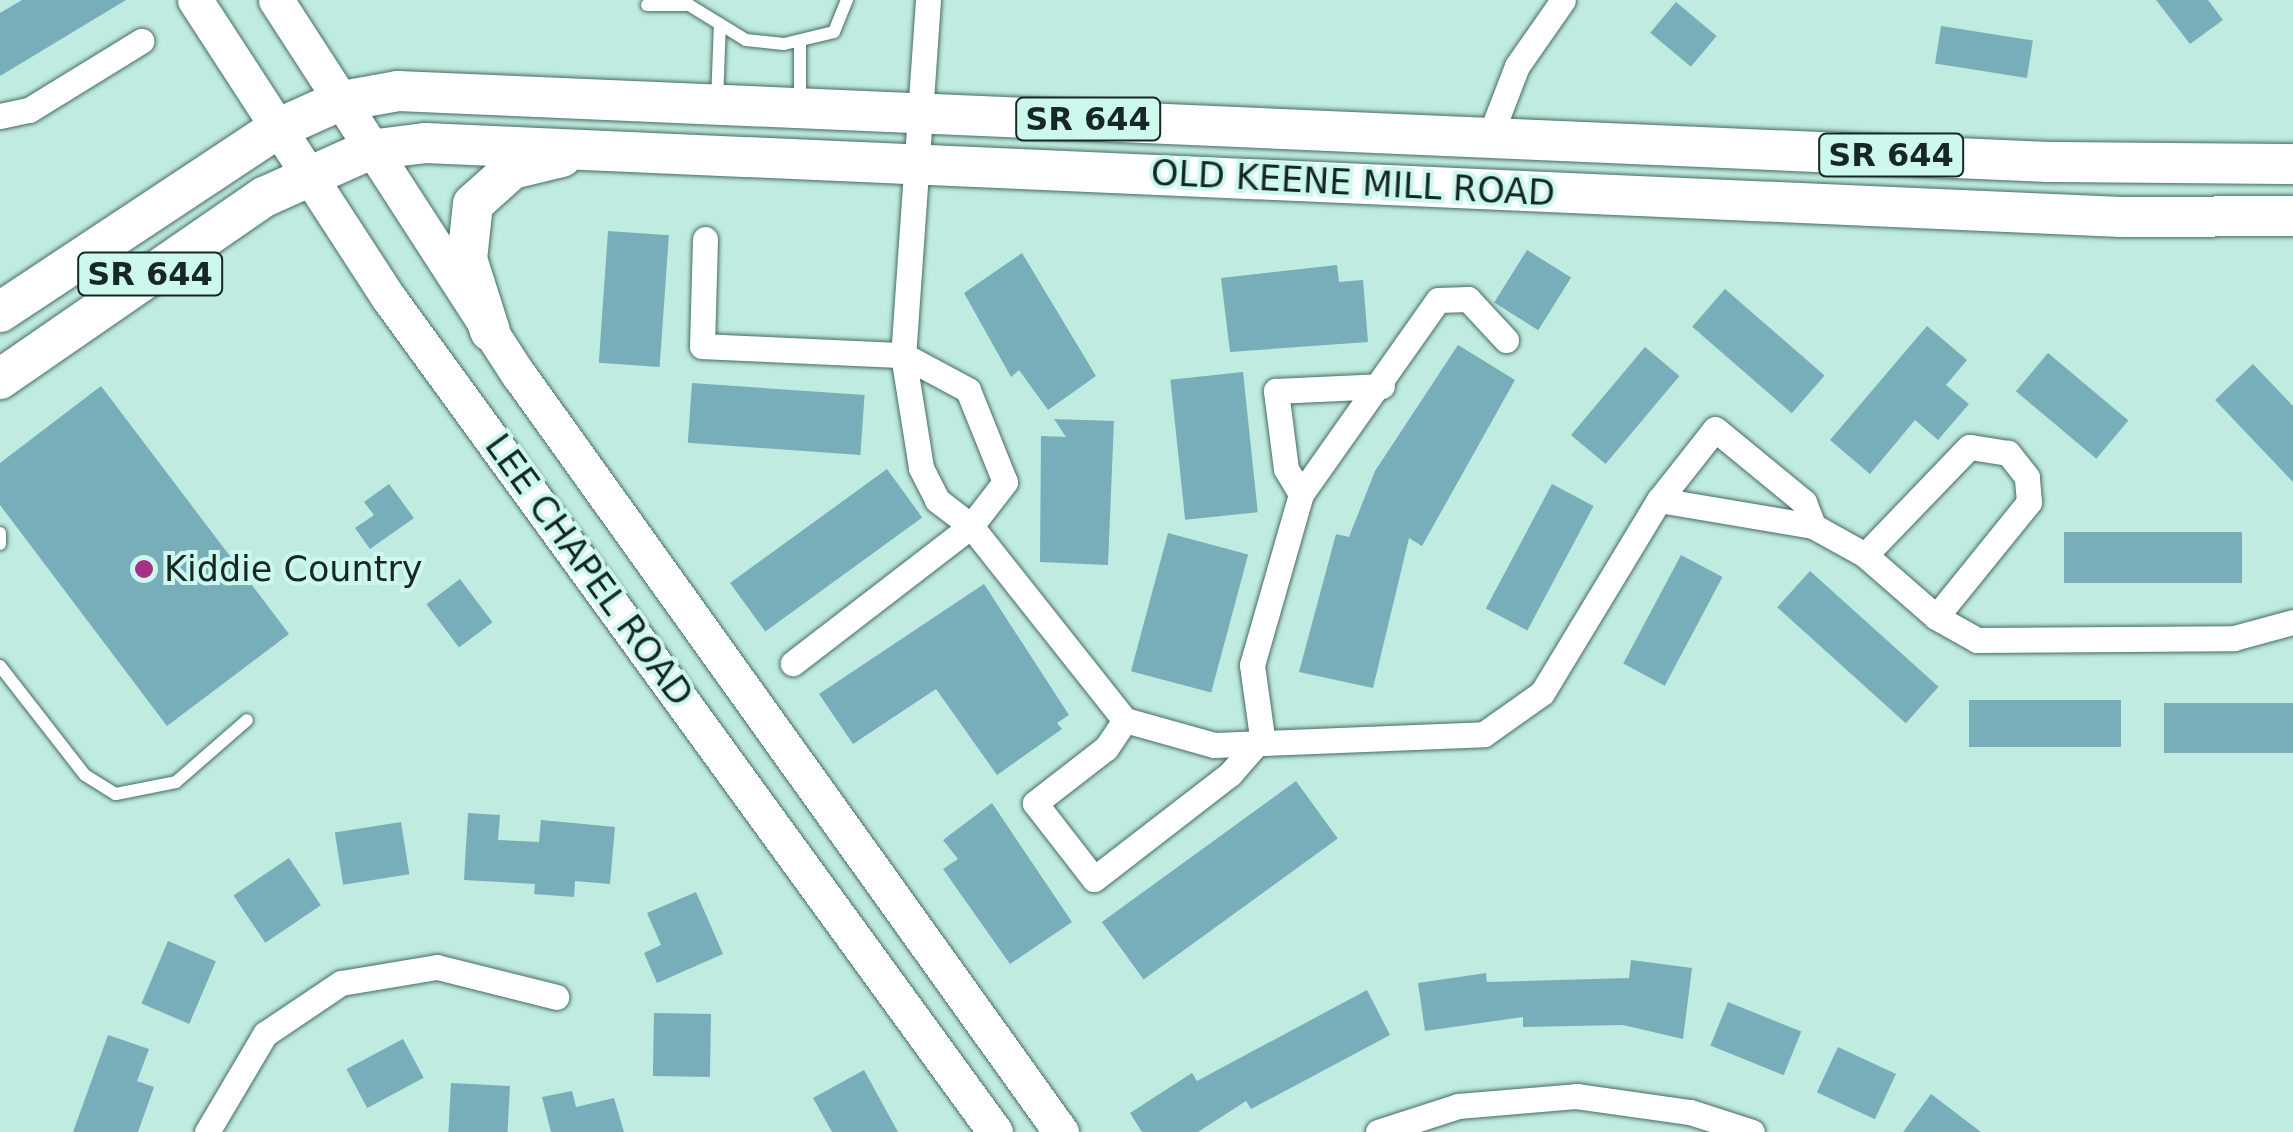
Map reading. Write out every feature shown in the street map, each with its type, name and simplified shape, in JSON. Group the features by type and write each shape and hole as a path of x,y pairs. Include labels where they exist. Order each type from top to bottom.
{"main road":[{"name":"LEE CHAPEL ROAD","path":"195,0 304,176 995,1132"},
{"name":"LEE CHAPEL ROAD","path":"276,0 336,102 490,332 1061,1132"},
{"name":"OLD KEENE MILL ROAD","path":"0,312 277,129 336,102 490,89 915,112 1490,136 2293,164"},
{"name":"OLD KEENE MILL ROAD","path":"0,379 304,176 369,150 616,149 2121,216 2293,216"},
{"path":"490,332 465,238 484,189 530,162 616,149"}],"street":[{"path":"928,0 910,165 903,355 920,468 937,500 971,526 1125,720 1214,745 1262,737 1484,734 1514,719 1560,668 1660,500 1715,429 1804,502 1814,526"},
{"path":"1490,136 1517,66 1563,0"},
{"path":"0,116 29,110 141,40"},
{"path":"705,238 702,346 903,355 968,390 1000,457 1005,482 971,526 793,663"},
{"path":"1125,720 1106,748 1035,803 1094,879 1230,774 1262,737 1252,664 1300,494 1382,386 1438,300 1468,299 1506,340"},
{"path":"1300,494 1286,469 1276,391 1382,386"},
{"path":"1865,555 1969,446 2008,453 2027,477 2029,502 1936,616"},
{"path":"1660,500 1814,526 1865,555 1936,616 1977,640 2234,638 2293,622"},
{"path":"207,1132 265,1034 341,983 437,967 556,997"},
{"path":"1378,1132 1458,1106 1576,1096 1690,1112 1752,1132"}],"lane":[{"path":"648,5 698,5 746,40 800,42 834,32 847,0"},
{"path":"718,101 720,24"},
{"path":"800,42 800,106"},
{"path":"0,534 0,544"},
{"path":"0,666 85,775 116,794 176,782 247,720"}],"building":[{"path":"22,0 126,0 0,76 0,13"},
{"path":"2156,0 2208,0 2223,20 2190,44"},
{"path":"1676,2 1717,36 1691,67 1650,33"},
{"path":"1941,26 2033,41 2027,78 1935,64"},
{"path":"608,231 669,235 660,367 599,363"},
{"path":"1527,250 1571,278 1538,330 1494,303"},
{"path":"1022,253 1096,376 1048,410 1019,370 1011,377 964,293"},
{"path":"1337,265 1339,282 1363,280 1368,342 1230,352 1221,278"},
{"path":"1725,289 1825,376 1792,413 1692,327"},
{"path":"1927,326 1967,360 1946,385 1969,404 1938,440 1915,420 1870,474 1830,440"},
{"path":"1458,345 1515,380 1422,546 1409,538 1373,688 1299,672 1336,534 1349,537 1375,471"},
{"path":"1645,347 1679,376 1606,464 1571,435"},
{"path":"2048,353 2128,420 2096,459 2016,391"},
{"path":"2253,364 2293,406 2293,482 2215,400"},
{"path":"1243,372 1258,512 1185,520 1170,380"},
{"path":"692,383 865,395 860,455 688,443"},
{"name":"Kiddie Country","path":"101,386 289,634 167,726 0,505 0,463"},
{"path":"1054,419 1114,421 1108,565 1040,562 1041,436 1066,437"},
{"path":"887,469 922,518 765,632 730,583"},
{"path":"389,484 414,518 370,549 355,528 374,515 364,502"},
{"path":"1552,484 1593,506 1527,631 1486,608"},
{"path":"2064,532 2242,532 2242,583 2064,583"},
{"path":"1168,533 1248,554 1211,693 1131,671"},
{"path":"1681,555 1722,577 1665,686 1623,664"},
{"path":"1810,571 1939,687 1906,723 1777,607"},
{"path":"460,579 492,622 459,647 426,604"},
{"path":"984,584 1069,715 1057,723 1062,729 997,775 936,689 853,744 819,694"},
{"path":"1969,700 2121,700 2121,747 1969,747"},
{"path":"2164,703 2293,703 2293,753 2164,753"},
{"path":"1296,781 1338,838 1144,980 1102,922"},
{"path":"992,803 1072,922 1010,964 943,869 958,859 943,840"},
{"path":"468,813 500,815 498,840 539,842 541,820 615,827 610,884 575,881 574,897 534,894 535,884 464,880"},
{"path":"401,822 409,874 343,885 335,832"},
{"path":"289,858 321,905 265,943 233,895"},
{"path":"696,892 723,954 657,983 644,953 661,945 647,913"},
{"path":"168,941 216,961 189,1024 141,1004"},
{"path":"1631,960 1692,968 1683,1039 1623,1025 1523,1027 1523,1017 1425,1031 1418,983 1486,973 1487,982 1629,978"},
{"path":"1367,990 1390,1035 1251,1109 1246,1101 1198,1132 1142,1132 1130,1113 1192,1073 1197,1081"},
{"path":"1728,1002 1801,1032 1784,1075 1710,1046"},
{"path":"654,1013 711,1014 710,1077 653,1076"},
{"path":"108,1035 149,1049 137,1081 154,1087 138,1132 73,1132"},
{"path":"403,1039 424,1078 367,1108 346,1069"},
{"path":"1838,1047 1896,1074 1875,1119 1817,1092"},
{"path":"864,1070 898,1132 832,1132 813,1098"},
{"path":"451,1083 510,1086 508,1132 448,1132"},
{"path":"572,1091 576,1107 614,1098 624,1132 551,1132 542,1097"},
{"path":"1931,1094 1981,1132 1903,1132"}],"place":[{"name":"Kiddie Country","path":"144,569"}]}
